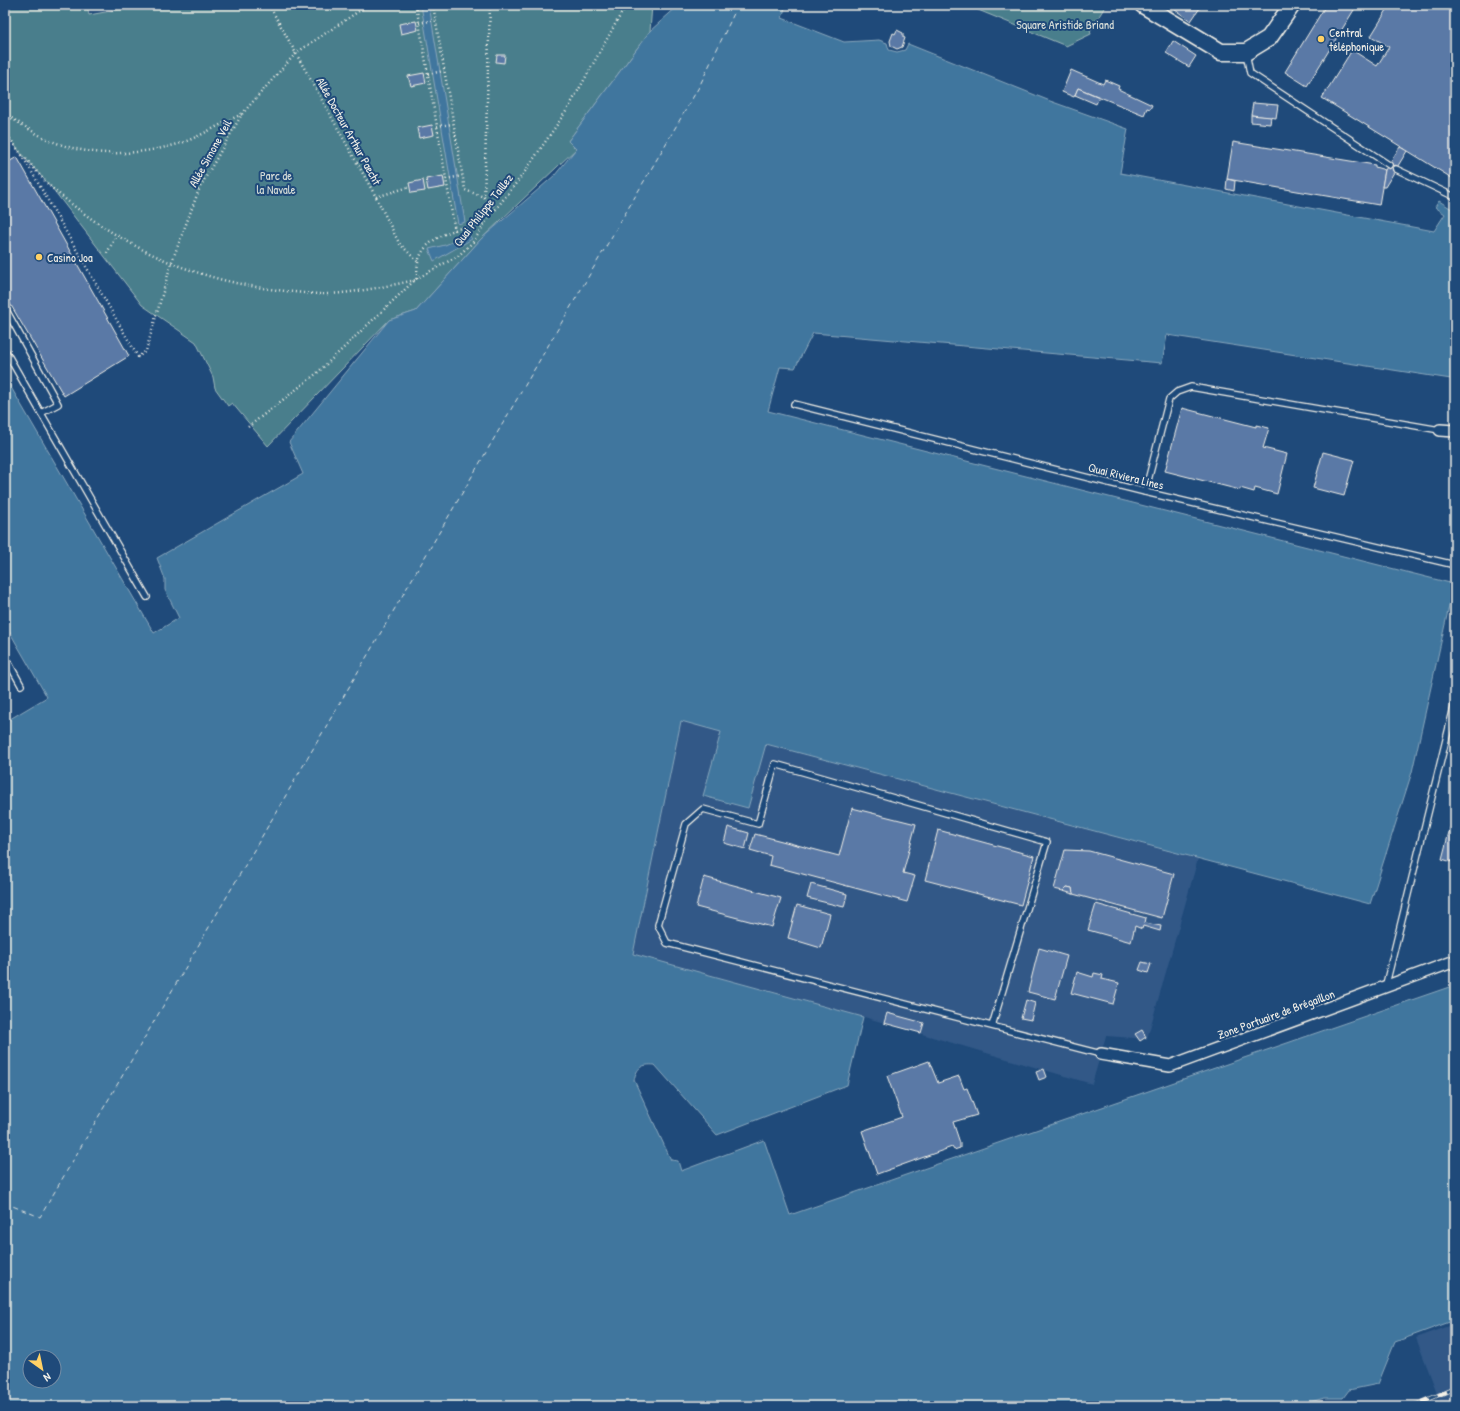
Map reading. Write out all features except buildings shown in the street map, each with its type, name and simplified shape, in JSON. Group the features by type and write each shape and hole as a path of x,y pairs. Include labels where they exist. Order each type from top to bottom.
{"main road":[{"path":"1143,5 1221,52 1246,52 1269,38 1292,5"}],"street":[{"path":"1440,430 1455,431"},
{"name":"Zone Portuaire de Brégaillon","path":"1101,1054 1170,1066 1455,961"}],"lane":[{"path":"1246,52 1250,73 1389,165"},
{"path":"1396,169 1455,197"},
{"path":"5,308 58,404 41,413"},
{"path":"5,350 147,597"},
{"path":"1145,492 1169,399 1177,392 1191,387 1440,430"},
{"name":"Quai Riviera Lines","path":"794,404 1145,492 1455,565"},
{"path":"5,656 21,685"},
{"path":"1385,988 1455,703"},
{"path":"992,1026 1047,842 775,764 758,824 703,810 686,824 658,925 668,943 1101,1054"}],"path":[{"path":"5,7 9,5"},
{"name":"Allée Docteur Arthur Paecht","path":"269,5 400,243 418,262"},
{"name":"Allée Simone Veil","path":"22,155 138,356 146,351 171,264 200,188 242,114 296,53 368,5"},
{"path":"416,5 455,231"},
{"path":"433,5 465,190 484,197 496,208"},
{"path":"484,197 490,5"},
{"name":"Quai Philippe Taillez","path":"248,427 316,374 416,280 458,256 474,240 496,208 524,173 570,107 626,5"},
{"path":"419,23 435,20"},
{"path":"428,74 444,71"},
{"path":"5,114 47,139 78,149 104,154 132,153 180,144 242,114"},
{"path":"437,126 453,124"},
{"path":"5,132 22,155 52,188 116,236 190,272 239,285 289,292 326,294 386,286 416,280 418,262 425,248 442,236 470,225 485,223"},
{"path":"446,179 462,176"},
{"path":"376,197 409,187"},
{"path":"107,253 116,236"}],"shaded area":[{"path":"421,5 429,5 465,222 458,224"},
{"path":"679,5 786,5 782,18 844,42 879,40 887,43 889,50 897,52 905,50 908,44 1050,101 1128,129 1120,173 1434,231 1445,214 1435,207 1439,201 1455,211 1455,376 1451,379 1167,335 1162,363 813,333 795,368 780,367 768,411 1454,584 1412,772 1370,904 766,744 748,808 703,796 721,732 681,721 633,954 863,1017 847,1085 717,1135 655,1065 641,1067 635,1076 634,1080 671,1160 678,1161 681,1171 764,1140 790,1215 1455,985 1455,1320 1395,1342 1378,1384 1349,1390 1343,1398 1324,1398 1298,1406 5,1406 5,722 47,697 5,624 5,377 154,633 179,618 165,590 165,579 157,558 303,474 289,442 389,320 416,311 481,239 555,175 576,149 568,141 650,31"},
{"path":"469,235 472,239 434,261 429,249 445,245"},
{"path":"681,721 721,732 703,797 748,808 765,744 1198,859 1147,1039 1106,1036 1092,1084 864,1017 633,954"},
{"path":"1455,1324 1455,1406 1442,1406 1416,1338"}],"green space":[{"name":"Parc de la Navale","path":"87,5 89,15 143,5 652,5 650,31 568,141 576,149 481,239 416,311 389,320 268,446 232,403 228,406 215,388 213,377 196,342 142,305 52,188 22,155 5,132 5,6"},
{"name":"Square Aristide Briand","path":"966,5 1106,5 1090,31 1091,34 1066,46"}],"ferry route":[{"path":"5,1203 40,1217 699,87 738,5"}],"railway":[{"path":"1413,1406 1455,1388"}],"place":[{"name":"Central téléphonique","path":"1321,39"},
{"name":"Casino Joa","path":"39,257"}]}
